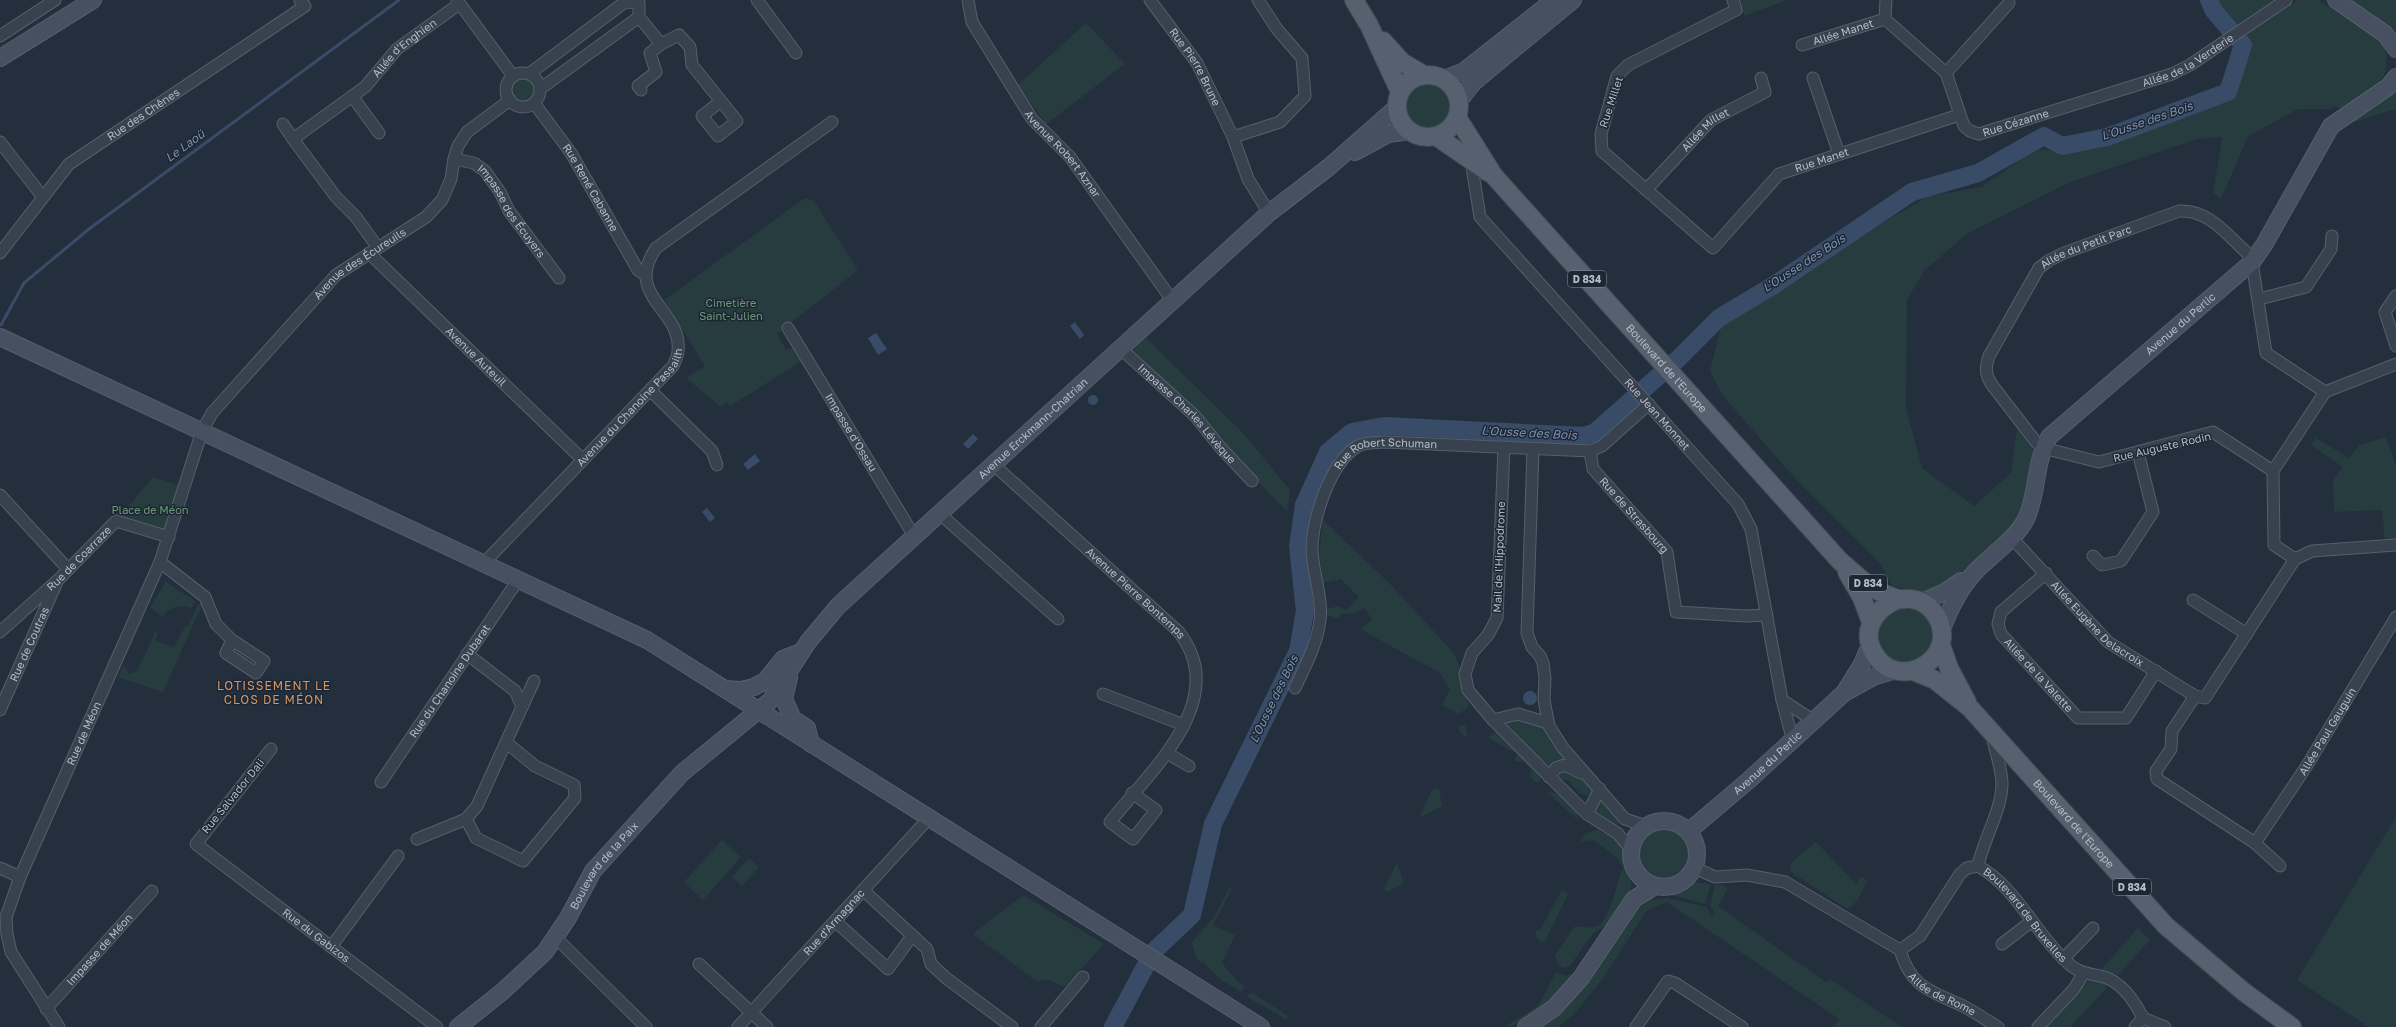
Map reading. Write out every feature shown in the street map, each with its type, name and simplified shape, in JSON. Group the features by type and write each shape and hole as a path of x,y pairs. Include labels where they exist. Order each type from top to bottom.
{"main road":[{"path":"1354,0 1369,25 1399,100 1399,116 1410,131 1422,136 1436,136 1452,125 1458,109 1454,88 1444,78 1424,75 1402,62 1369,25"},
{"path":"1399,100 1406,84 1424,75"},
{"name":"Boulevard de l'Europe","path":"1458,109 1494,176 1840,561 1873,588 1899,599"},
{"name":"Boulevard de l'Europe","path":"1436,136 1494,176"},
{"name":"Boulevard de l'Europe","path":"1840,561 1862,598 1871,622"},
{"path":"1899,599 1911,599 1922,602 1931,609 1938,618 1941,637 1930,662 1905,671 1880,661 1870,645 1869,633 1871,622 1882,607 1899,599"},
{"name":"Boulevard de l'Europe","path":"1941,637 1949,668 1970,708"},
{"name":"Boulevard de l'Europe","path":"1905,671 1935,680 1970,708 2166,926 2244,992 2292,1027"}],"street":[{"path":"0,36 55,0"},
{"path":"0,58 93,0"},
{"name":"Rue des Chênes","path":"0,253 42,196 68,164 305,6 300,0"},
{"path":"757,0 796,53"},
{"name":"Avenue Robert Aznar","path":"968,0 972,22 1032,118 1070,157 1172,300"},
{"name":"Rue Pierre Brune","path":"1150,0 1197,63 1233,137 1248,178 1269,213"},
{"path":"1233,137 1280,122 1305,96 1302,58 1277,29 1258,0"},
{"path":"1444,78 1464,72 1554,0"},
{"path":"1458,109 1474,82 1573,0"},
{"name":"Rue Millet","path":"1713,248 1602,151 1601,134 1617,76 1628,65 1736,10 1733,0"},
{"path":"1886,0 1885,19 1946,73 2009,3"},
{"name":"Allée de la Verderie","path":"2081,103 2172,74 2228,40 2286,0"},
{"path":"2336,0 2385,34 2396,49"},
{"path":"458,2 513,76"},
{"name":"Allée d'Enghien","path":"293,139 365,87 396,49 458,2"},
{"path":"529,74 625,2 642,2 639,17 540,89 534,103 524,107 518,106 510,100 506,90 513,76 524,72 537,80 540,89"},
{"path":"639,17 661,44"},
{"name":"Allée Manet","path":"1802,45 1885,19"},
{"path":"641,90 638,86 656,72 650,53 661,44 679,35 690,47 692,65 722,101"},
{"name":"Rue Cézanne","path":"1946,73 1958,115 1964,126 1970,131 1979,134 2081,103"},
{"name":"Allée Millet","path":"1646,190 1711,120 1765,92 1761,78"},
{"path":"1813,78 1839,154"},
{"name":"Avenue du Perlic","path":"1941,637 1953,600 1974,573 2011,538 2025,519 2030,506 2039,457 2049,437 2252,262 2264,245 2331,126 2388,87 2396,78"},
{"path":"352,96 379,133"},
{"name":"Avenue des Écureuils","path":"202,431 212,413 336,275 426,217 442,200 451,179 454,159 458,146 467,132 510,100"},
{"name":"Avenue Erckmann-Chatrian","path":"758,710 770,701 801,652 838,606 939,513 994,465 1172,300 1269,213 1329,167 1399,100"},
{"name":"Rue René Cabanne","path":"534,103 570,153 638,270 644,275"},
{"name":"Rue Manet","path":"1713,248 1779,174 1958,115"},
{"path":"644,275 648,260 656,248 832,122"},
{"path":"283,124 336,197 356,217 374,250"},
{"name":"Avenue Erckmann-Chatrian","path":"1329,167 1388,134 1410,131"},
{"path":"0,142 42,196"},
{"name":"Impasse des Écuyers","path":"454,159 474,164 485,171 500,192 509,211 559,278"},
{"name":"Rue Jean Monnet","path":"1471,161 1480,216 1643,396 1738,504 1751,529 1782,700 1793,740"},
{"name":"Allée du Petit Parc","path":"2043,448 2036,442 1986,376 1986,367 1989,356 2039,268 2064,253 2179,211 2187,211 2211,220 2248,254 2252,262"},
{"path":"2259,299 2306,287 2331,249 2332,236"},
{"name":"Avenue Auteuil","path":"374,250 583,460"},
{"path":"2252,262 2259,299 2266,353 2325,392"},
{"name":"Avenue du Chanoine Passailh","path":"484,564 651,391 673,366 678,351 676,335 648,288 644,275"},
{"path":"2396,296 2385,312 2396,346"},
{"name":"Impasse d'Ossau","path":"788,328 914,536"},
{"path":"0,337 647,640 1157,963 1261,1027"},
{"name":"Impasse Charles Lévèque","path":"1120,348 1195,416 1220,447 1252,480"},
{"path":"2295,558 2274,545 2273,471 2325,392 2396,364"},
{"path":"651,391 712,451 717,465"},
{"path":"1590,451 1602,446 1643,396"},
{"name":"Rue de Méon","path":"55,1026 46,1008 11,952 7,934 6,917 20,878 160,562 202,431"},
{"name":"Rue Auguste Rodin","path":"2043,448 2099,462 2213,432 2273,471"},
{"name":"Rue Robert Schuman","path":"1295,688 1314,647 1320,619 1312,548 1315,523 1328,485 1343,460 1358,445 1385,442 1504,446 1533,449 1590,451"},
{"name":"Mail de l'Hippodrome","path":"1504,446 1497,618 1488,635 1472,653 1465,674 1468,690 1493,720 1549,777 1587,814 1617,833 1631,849"},
{"path":"1533,449 1527,633 1532,646 1540,656 1543,663 1546,678 1544,700 1548,723 1563,748 1625,819 1646,826"},
{"name":"Rue de Strasbourg","path":"1590,451 1593,469 1667,552 1676,612 1746,616 1767,615"},
{"path":"2093,556 2102,565 2121,560 2153,512 2138,452"},
{"name":"Avenue Pierre Bontemps","path":"994,465 1178,631 1188,644 1197,674 1194,702 1184,725 1167,754 1132,793"},
{"path":"2,502 68,569"},
{"path":"939,513 1058,619"},
{"name":"Rue de Coarraze","path":"0,632 59,578 116,521 169,537"},
{"name":"Allée Eugène Delacroix","path":"2011,538 2046,573 2108,642 2195,696"},
{"path":"2280,866 2255,843 2157,779 2156,771 2170,749 2172,730 2195,696 2205,698 2295,558 2312,551 2396,545"},
{"path":"160,562 205,597 216,624 232,640"},
{"name":"Avenue du Perlic","path":"1922,602 1945,592 1974,573"},
{"name":"Allée de la Valette","path":"2046,573 2001,612 1998,624 2001,634 2078,718 2126,718 2156,671"},
{"name":"Rue de Coutras","path":"0,710 59,578"},
{"name":"Rue du Chanoine Dubarat","path":"381,782 518,580"},
{"path":"2193,600 2247,634"},
{"name":"Allée Paul Gauguin","path":"2255,843 2306,767 2396,617"},
{"name":"Avenue du Perlic","path":"1844,693 1862,664 1870,645"},
{"path":"724,688 741,690 754,687 765,681 783,659 801,652"},
{"path":"467,654 515,691 522,707"},
{"path":"792,666 784,699 793,719 807,728 811,744"},
{"name":"Avenue du Perlic","path":"1689,831 1844,693 1873,677 1905,671"},
{"path":"417,839 466,819 477,806 534,682"},
{"path":"1103,694 1184,725"},
{"path":"1782,700 1814,720"},
{"name":"Boulevard de la Paix","path":"458,1027 502,992 545,952 556,938 593,871 682,773 758,710"},
{"path":"1493,720 1518,714 1548,723"},
{"path":"1978,866 1982,848 1996,812 2002,784 1998,759 1989,729"},
{"path":"466,819 476,838 523,861 575,798 574,785 535,766 507,743"},
{"name":"Rue Salvador Dali","path":"196,844 271,749"},
{"path":"1167,754 1189,766"},
{"path":"1549,777 1556,768 1565,765 1571,766 1592,780"},
{"path":"1587,814 1600,789"},
{"name":"Rue d'Armagnac","path":"738,1027 929,818"},
{"path":"1526,1027 1554,1008 1581,978 1634,899 1654,886 1669,886 1682,882 1695,868 1697,848 1689,831 1682,825 1668,821 1654,822 1646,826 1636,836 1631,849 1632,862 1638,874 1654,886"},
{"name":"Rue du Gabizos","path":"196,844 437,1027"},
{"path":"331,947 398,856"},
{"name":"Boulevard de Bruxelles","path":"1900,950 1920,936 1960,874 1967,868 1978,866 2005,886 2063,959 2083,974 2104,977 2114,982 2134,1001 2143,1018"},
{"path":"0,868 20,878"},
{"path":"1695,868 1715,877 1747,875 1785,882 1900,950"},
{"path":"1634,899 1638,874"},
{"path":"863,890 927,949 931,964 946,978 1012,1027"},
{"name":"Impasse de Méon","path":"46,1008 152,891"},
{"path":"835,921 888,969 912,936"},
{"path":"2002,944 2032,921"},
{"path":"2063,959 2093,928"},
{"path":"556,938 646,1027"},
{"name":"Allée de Rome","path":"1900,950 1910,975 1924,989 1965,1007 1998,1027"},
{"path":"698,964 767,1027"},
{"path":"2038,1027 2074,989 2083,974"},
{"path":"1041,1027 1083,978"},
{"path":"1636,1027 1668,981 1675,983 1742,1027"},
{"path":"2135,1027 2143,1018 2165,1027"}],"green space":[{"path":"1739,0 1787,0 1744,16"},
{"path":"2216,0 2281,0 2279,11 2298,0 2318,0 2384,43 2386,68 2383,77 2372,90 2342,109 2334,106 2330,109 2298,109 2248,136 2221,199 2213,193 2222,137 2197,139 2070,182 1968,233 1924,271 1907,300 1906,408 1922,468 1974,506 2011,473 2017,428 2035,452 2023,510 2006,534 1940,590 1923,593 1892,586 1880,563 1793,476 1723,396 1710,371 1722,322 1808,273 1870,230 1929,196 1982,187 2035,149 2065,152 2229,102 2247,43"},
{"path":"2349,0 2396,0 2396,35 2391,28"},
{"path":"1086,23 1125,64 1046,124 1018,85"},
{"path":"524,78 529,79 535,85 535,95 529,101 524,102 519,101 513,95 512,90 513,85 519,79"},
{"path":"1428,82 1437,84 1445,89 1450,97 1452,106 1450,115 1445,123 1437,128 1428,130 1419,128 1411,123 1406,115 1404,106 1406,97 1411,89 1419,84"},
{"path":"2396,87 2396,109 2351,123 2352,121"},
{"name":"Cimetière Saint-Julien","path":"805,198 814,201 858,270 777,334 786,350 794,347 802,361 730,406 727,402 721,407 686,378 705,366 664,300"},
{"path":"1146,338 1243,433 1290,490 1287,511 1130,353"},
{"path":"2386,437 2396,465 2396,541 2385,541 2382,510 2334,512 2333,480 2343,467 2311,445 2316,438 2349,458 2359,445"},
{"name":"Place de Méon","path":"153,477 178,485 163,534 116,521"},
{"path":"1323,520 1390,584 1453,652 1460,667 1461,684 1469,706 1459,714 1442,705 1450,689 1440,673 1360,629 1372,620 1365,608 1351,614 1341,613 1339,619 1328,615 1325,609 1339,606 1346,610 1359,597 1341,579 1323,583 1319,553"},
{"path":"166,582 195,601 190,610 189,607 181,606 171,609 163,617 150,607"},
{"path":"199,603 202,605 163,692 118,677 124,665 129,674 138,671 137,667 141,664 155,632 158,633 155,641 174,647 186,625 188,626"},
{"path":"1914,606 1930,616 1935,645 1913,664 1893,663 1879,649 1877,629 1880,620 1895,607"},
{"path":"1510,718 1541,722 1565,755 1564,759 1550,766 1546,764 1506,725"},
{"path":"1465,725 1468,738 1461,734 1458,727"},
{"path":"1497,731 1541,774 1541,780 1537,783 1529,776 1532,771 1524,762 1514,761 1517,754 1488,738"},
{"path":"1558,771 1574,771 1584,781 1593,784 1592,794 1588,796 1579,793 1569,781 1562,779 1556,774"},
{"path":"1439,788 1442,806 1423,816 1420,815 1432,790"},
{"path":"1547,792 1559,795 1569,800 1578,815 1579,821"},
{"path":"1600,799 1621,820 1617,826 1595,814"},
{"path":"2396,817 2396,1027 2369,1027 2297,980"},
{"path":"1663,827 1673,829 1682,835 1688,844 1690,854 1688,864 1682,873 1673,879 1663,881 1653,879 1644,873 1638,864 1636,854 1638,844 1644,835 1653,829"},
{"path":"1597,830 1613,837 1622,844 1625,861 1631,877 1631,888 1608,924 1592,934 1570,966 1564,968 1558,965 1555,956 1574,927 1596,927 1603,922 1610,908 1623,867 1618,859 1594,840 1581,842 1585,834"},
{"path":"722,840 741,857 703,900 684,882"},
{"path":"1816,842 1856,884 1860,878 1863,877 1867,882 1856,902 1847,909 1790,871 1791,863"},
{"path":"749,858 759,867 742,886 732,877"},
{"path":"1397,863 1404,883 1386,893 1384,888"},
{"path":"1691,882 1711,884 1705,904 1667,894"},
{"path":"1715,885 1724,885 1727,890 1718,906 1827,983 1830,979 1902,1027 1834,1027 1839,1019 1667,902 1646,911 1604,977 1578,1010 1559,1027 1536,1027 1636,905 1639,907 1651,900 1668,898 1706,907 1712,915 1714,912 1710,906"},
{"path":"1229,888 1232,889 1213,925 1235,935 1222,963 1237,981 1245,986 1241,992 1220,979 1203,962 1201,963 1196,958 1192,942 1215,916"},
{"path":"1562,890 1568,894 1545,941 1540,942 1535,934 1537,930 1540,930"},
{"path":"1023,895 1104,944 1065,987 1049,980 1036,981 973,934"},
{"path":"2138,928 2150,940 2117,976 2100,971"},
{"path":"1556,972 1565,976 1573,974 1552,1000 1533,1016 1514,1026 1504,1027 1538,1006"},
{"path":"2093,980 2105,983 2107,988 2070,1027 2044,1027 2087,981"},
{"path":"1251,992 1288,1016 1286,1019 1247,997"}],"water":[{"path":"1075,322 1084,335 1080,339 1070,326"},
{"path":"876,333 887,349 878,355 868,338"},
{"path":"1091,395 1095,395 1097,396 1097,404 1091,405 1088,402 1088,398"},
{"path":"973,434 978,439 968,449 963,444"},
{"path":"755,454 760,461 748,470 743,464"},
{"path":"707,508 715,518 710,522 702,512"},
{"path":"1527,691 1533,691 1537,695 1537,701 1533,705 1527,705 1523,701 1523,695"}],"waterway":[{"name":"Le Laoü","path":"1,325 24,283 89,229 399,0"},
{"name":"L'Ousse des Bois","path":"1113,1027 1153,952 1192,915 1213,824 1298,651 1305,611 1298,546 1304,505 1328,452 1352,432 1384,426 1583,436 1594,433 1678,359 1719,318 1774,285 1912,192 1978,173 2044,136 2062,146 2107,137 2228,92 2243,45 2214,11 2209,0"}],"district":[{"name":"LOTISSEMENT LE CLOS DE MÉON","path":"274,693"}]}
